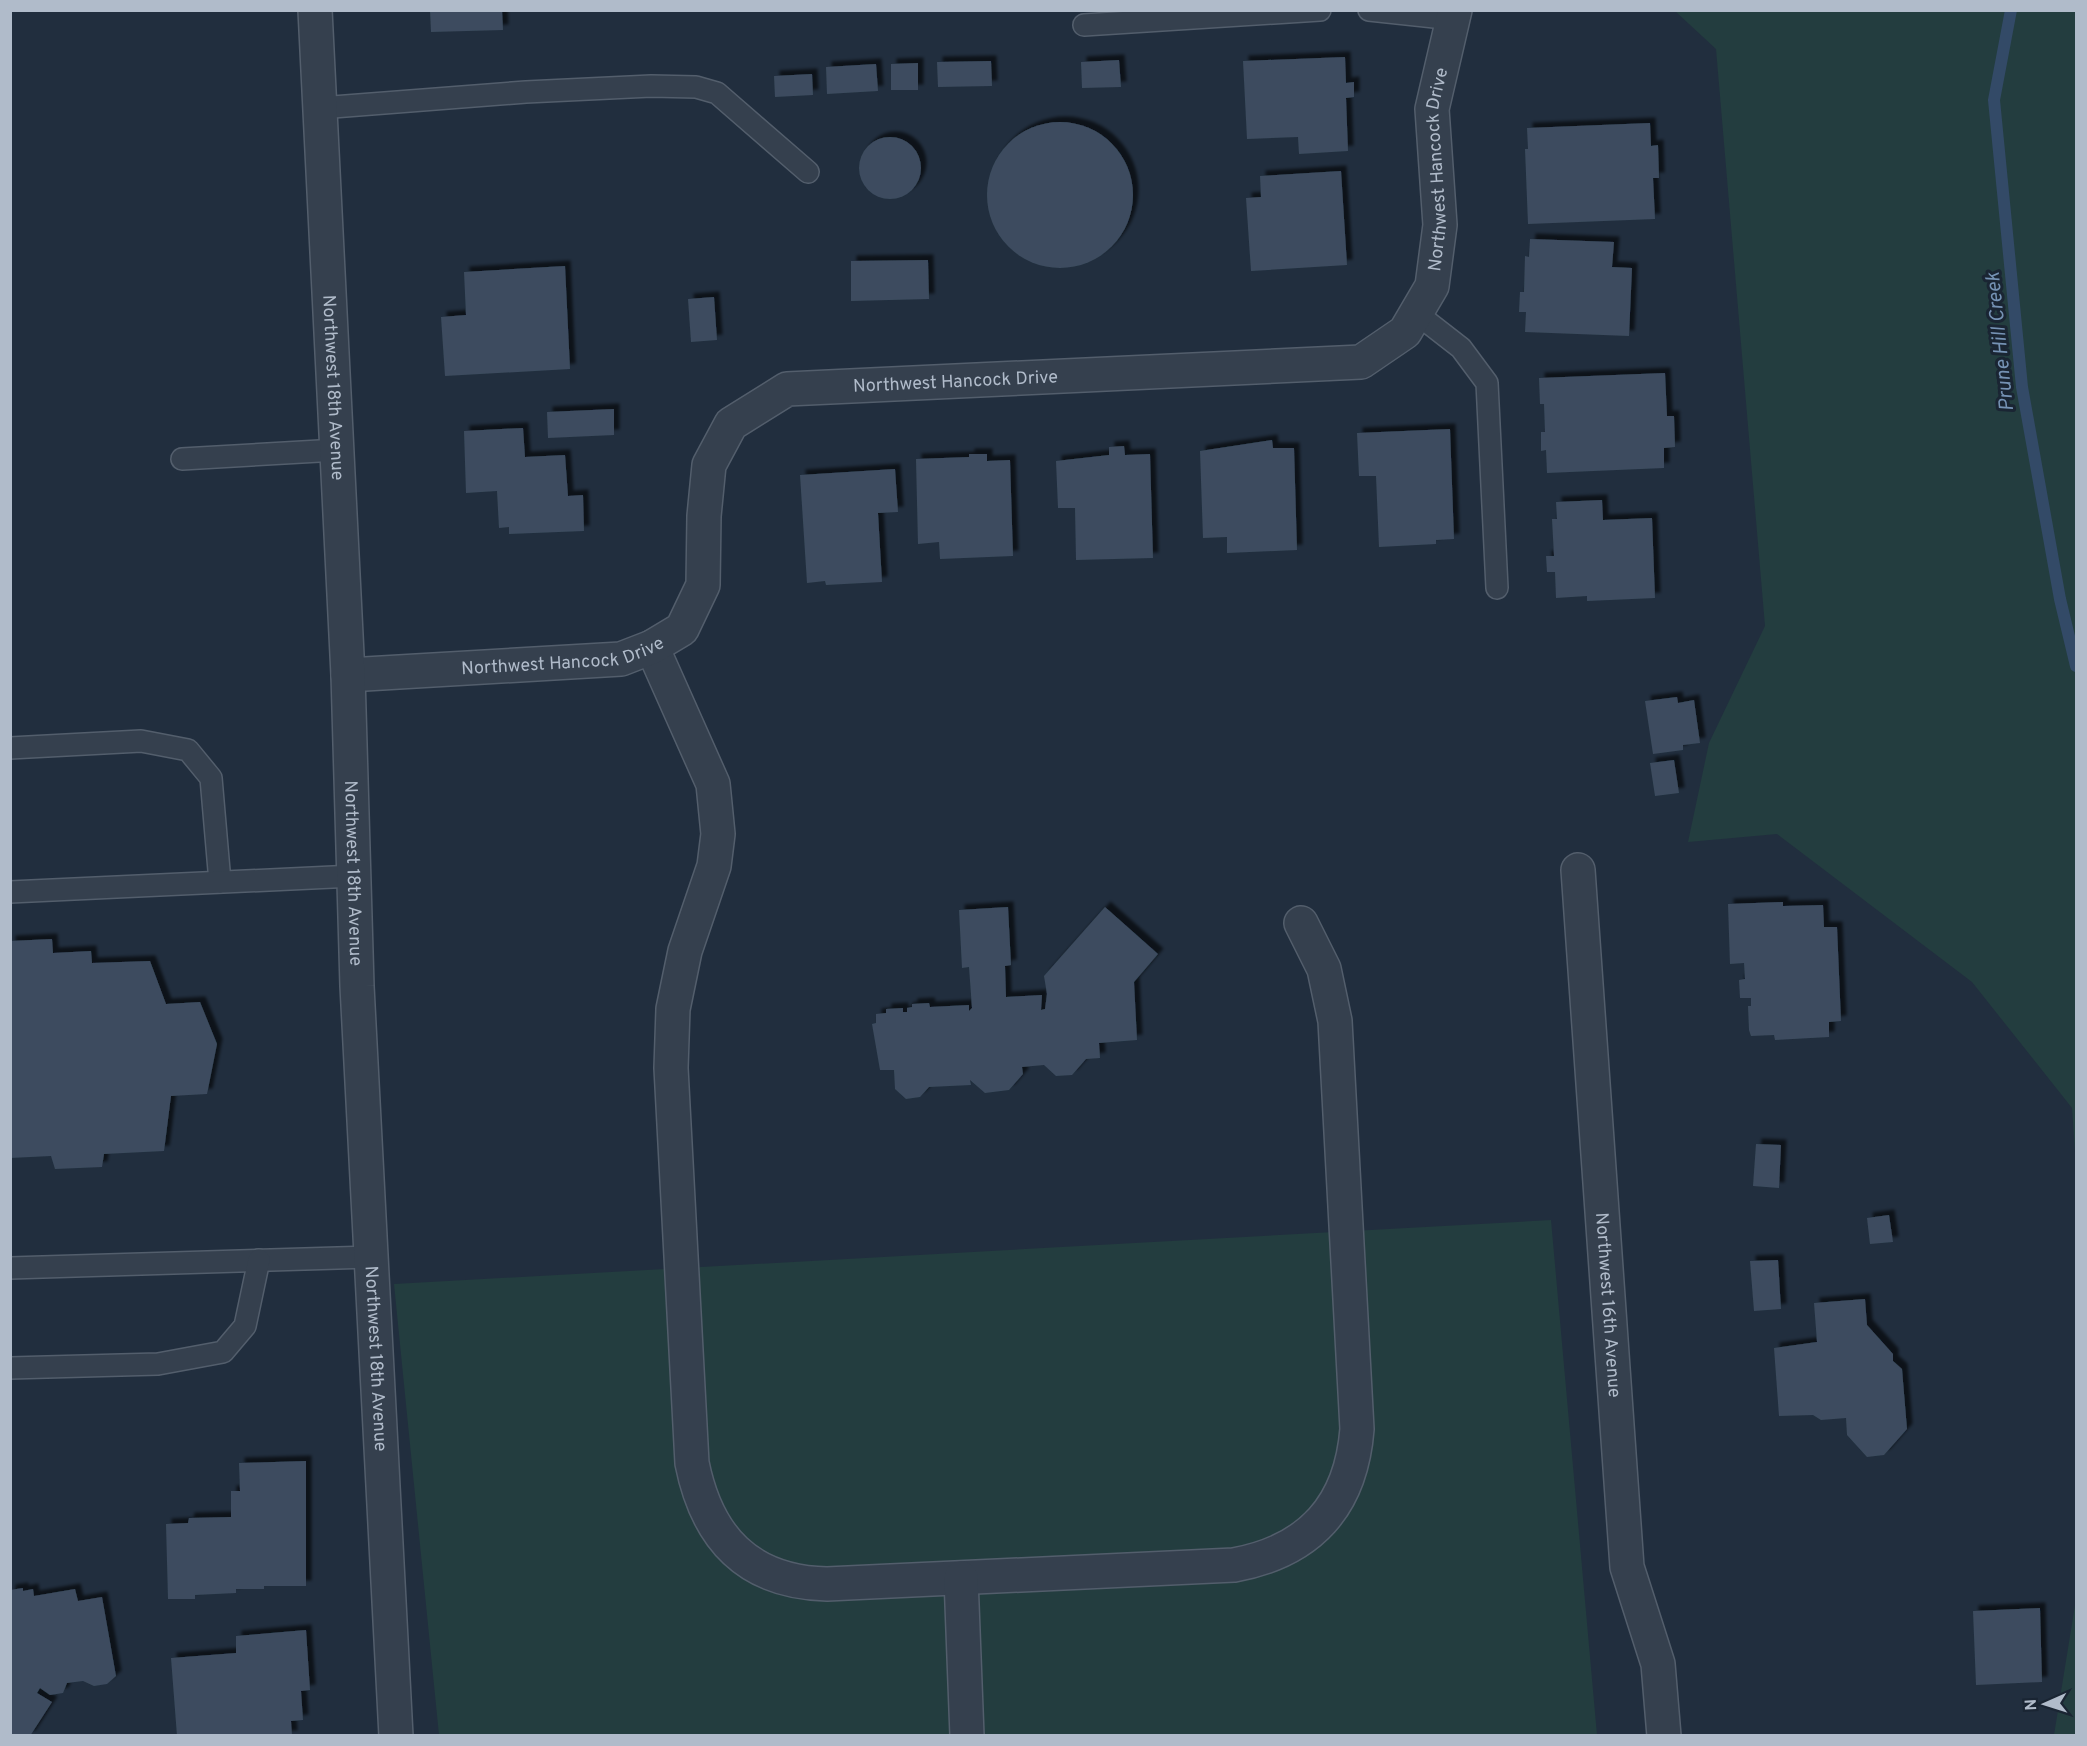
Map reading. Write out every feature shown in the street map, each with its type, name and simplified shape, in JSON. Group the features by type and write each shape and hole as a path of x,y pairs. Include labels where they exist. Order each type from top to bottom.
{"street":[{"name":"Northwest 18th Avenue","path":"315,10 348,675 354,876 371,1257 396,1736"},
{"name":"Northwest Hancock Drive","path":"348,675 621,659 652,647 682,629 703,585 704,516 709,465 731,424 787,389 1362,362 1405,332 1432,285 1440,225 1432,109 1454,15"},
{"path":"652,647 713,784 718,834 714,866 685,951 673,1009 671,1068 692,1463 698,1490 719,1534 754,1566 778,1578 802,1583 826,1584 1234,1566 1260,1560 1304,1538 1337,1501 1348,1480 1355,1456 1357,1429 1335,1021 1324,969 1301,922"},
{"name":"Northwest 16th Avenue","path":"1578,870 1627,1567 1658,1664 1664,1736"},
{"path":"961,1578 967,1736"}],"lane":[{"path":"1084,25 1320,10"},
{"path":"1369,10 1454,15"},
{"path":"320,108 526,92 651,86 696,87 717,93 808,172"},
{"path":"1416,314 1461,348 1487,383 1497,588"},
{"path":"182,459 337,450"},
{"path":"10,748 141,741 188,750 211,778 220,882"},
{"path":"10,892 354,876"},
{"path":"10,1268 371,1257"},
{"path":"10,1368 158,1364 223,1352 245,1326 259,1260"}],"green space":[{"path":"1675,11 2076,11 2076,1166 2072,1108 1972,982 1777,834 1688,842 1709,743 1765,626 1716,49"},
{"path":"1551,1220 1597,1735 439,1735 394,1284"},
{"path":"2076,1599 2076,1735 2054,1735"}],"building":[{"path":"430,10 502,10 503,30 431,32"},
{"path":"1345,57 1346,83 1354,82 1354,97 1346,98 1348,151 1299,154 1298,137 1247,139 1243,61"},
{"path":"1119,60 1121,87 1082,88 1081,62"},
{"path":"991,61 992,86 938,87 937,62"},
{"path":"918,63 918,90 891,90 891,64"},
{"path":"876,64 878,91 827,94 826,67"},
{"path":"812,74 813,95 775,97 774,76"},
{"path":"1060,122 1088,128 1111,144 1127,167 1133,195 1127,223 1111,246 1088,262 1060,268 1032,262 1009,246 993,223 987,195 993,167 1009,144 1032,128"},
{"path":"1650,123 1651,146 1658,145 1659,178 1653,178 1655,219 1528,224 1525,149 1528,149 1527,128"},
{"path":"890,137 912,146 921,168 912,190 890,199 868,190 859,168 868,146"},
{"path":"1341,171 1347,265 1251,271 1246,198 1261,197 1260,176"},
{"path":"1530,239 1614,242 1612,267 1632,268 1629,336 1525,332 1526,312 1519,312 1520,292 1524,292 1525,256 1529,257"},
{"path":"928,260 929,299 851,301 851,261"},
{"path":"565,266 570,369 445,376 441,317 466,315 464,272"},
{"path":"714,297 717,340 691,342 688,299"},
{"path":"1665,373 1667,416 1674,416 1675,447 1664,448 1664,468 1547,473 1546,450 1541,451 1541,432 1545,432 1544,404 1540,404 1539,378"},
{"path":"614,409 614,435 548,438 547,412"},
{"path":"523,428 525,457 565,455 568,496 583,495 584,531 509,534 509,527 499,528 497,491 466,493 464,431"},
{"path":"1450,429 1454,539 1436,540 1436,544 1379,547 1376,476 1359,476 1357,433"},
{"path":"1272,440 1273,448 1294,448 1297,550 1227,553 1227,537 1203,538 1200,451"},
{"path":"1124,446 1125,455 1150,454 1153,558 1076,560 1075,508 1058,508 1056,461 1109,455 1109,447"},
{"path":"969,454 987,454 987,461 1010,460 1013,556 940,559 939,542 918,544 916,459 969,457"},
{"path":"895,469 898,512 878,513 882,582 826,585 825,581 807,583 800,475"},
{"path":"1602,500 1603,520 1652,518 1655,598 1587,601 1587,596 1556,598 1555,572 1547,572 1546,556 1554,556 1552,519 1557,519 1556,502"},
{"path":"1677,697 1678,703 1694,700 1700,743 1683,745 1683,750 1653,754 1645,701"},
{"path":"1674,760 1679,793 1655,796 1650,763"},
{"path":"1783,902 1783,906 1823,905 1824,927 1837,927 1841,1021 1829,1022 1829,1037 1775,1040 1774,1035 1751,1036 1748,1006 1751,1006 1751,998 1740,998 1739,980 1745,979 1744,963 1730,964 1728,904"},
{"path":"1008,907 1011,965 1005,966 1006,997 1042,995 1041,1010 1045,1009 1047,994 1044,976 1105,907 1158,954 1134,982 1137,1040 1099,1043 1100,1058 1086,1059 1072,1075 1056,1076 1044,1065 1022,1067 1023,1074 1009,1090 985,1093 970,1080 971,1085 929,1087 920,1097 906,1099 895,1089 894,1070 880,1070 872,1024 876,1023 876,1014 886,1013 886,1009 903,1008 903,1012 907,1012 907,1008 912,1007 912,1004 929,1003 930,1007 969,1005 969,1011 972,1008 969,967 962,968 959,910"},
{"path":"52,939 53,953 91,951 92,963 150,961 166,1004 200,1002 217,1044 207,1094 171,1096 164,1151 104,1154 102,1167 55,1169 51,1156 10,1158 10,941"},
{"path":"1756,1144 1781,1145 1779,1188 1753,1186"},
{"path":"1889,1215 1893,1242 1870,1244 1867,1218"},
{"path":"1778,1260 1781,1309 1754,1311 1750,1261"},
{"path":"1865,1299 1867,1325 1893,1354 1893,1361 1902,1369 1907,1429 1884,1455 1867,1457 1847,1435 1846,1418 1821,1420 1813,1415 1779,1416 1774,1348 1817,1342 1814,1303"},
{"path":"306,1461 306,1586 264,1586 264,1589 236,1589 236,1593 195,1595 195,1599 168,1599 166,1524 188,1523 189,1518 231,1517 231,1491 240,1491 239,1463"},
{"path":"23,1588 23,1591 33,1589 34,1596 75,1589 78,1601 102,1597 116,1676 107,1684 94,1686 83,1681 67,1683 63,1693 50,1695 40,1688 37,1693 52,1702 30,1736 10,1736 10,1590"},
{"path":"2040,1608 2042,1682 1976,1685 1973,1611"},
{"path":"306,1630 310,1690 301,1691 303,1720 291,1721 292,1736 177,1736 171,1658 236,1653 236,1636"}],"waterway":[{"name":"Prune Hill Creek","path":"2011,10 1994,100 2022,387 2060,599 2076,666"}]}
